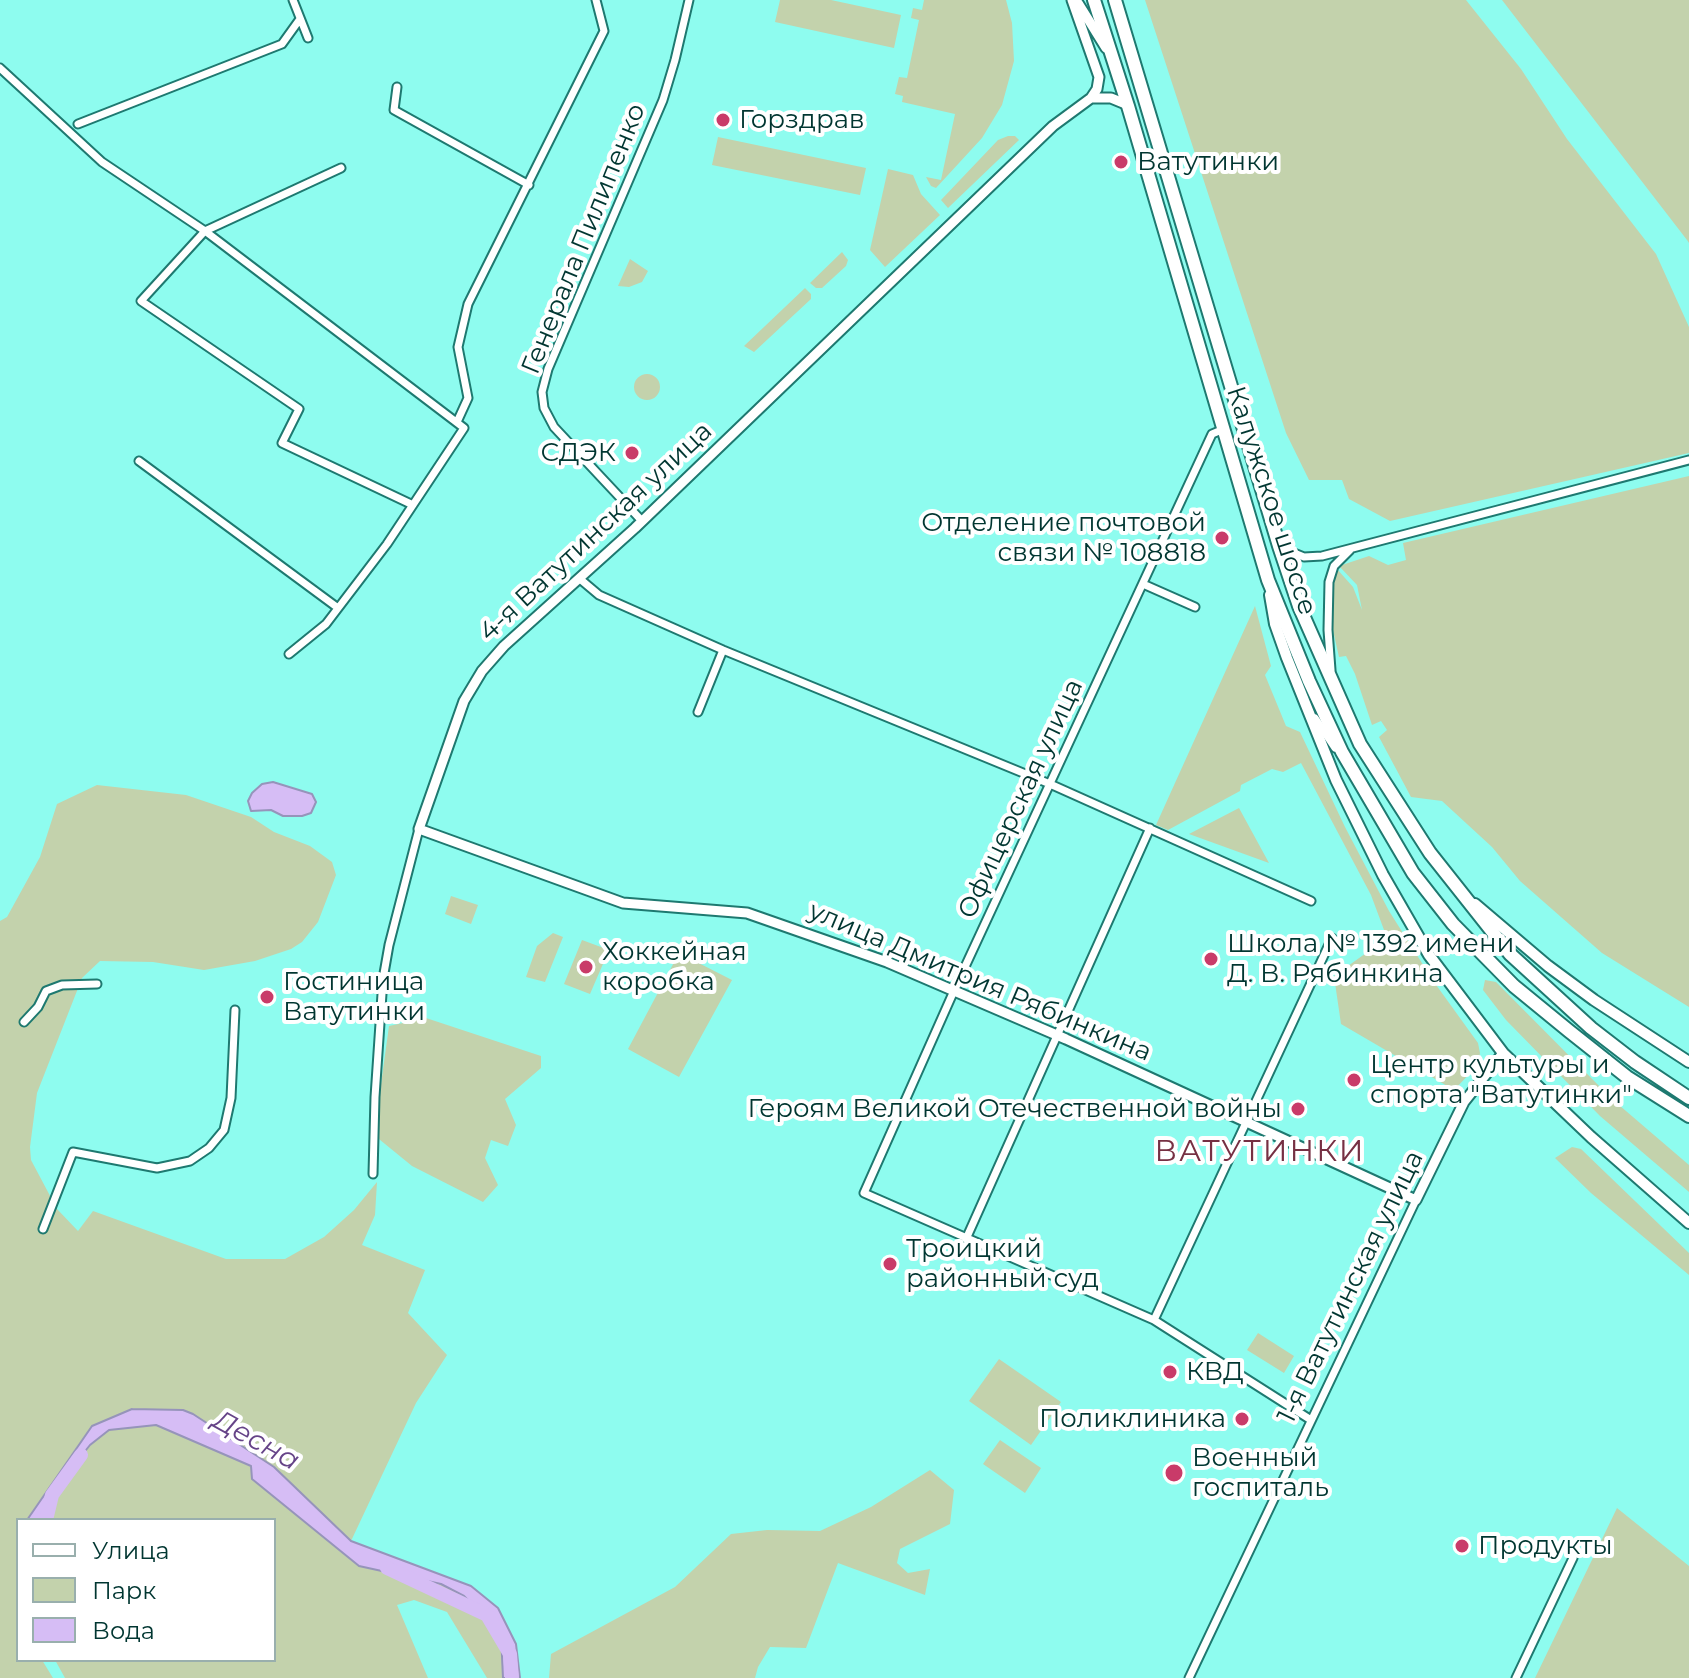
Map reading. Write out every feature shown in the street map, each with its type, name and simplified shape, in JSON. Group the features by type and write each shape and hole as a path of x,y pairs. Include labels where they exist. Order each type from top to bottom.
{"highway":[{"name":"Калужское шоссе","path":"1094,0 1268,580 1309,681 1363,790 1413,873 1453,924 1514,986 1627,1077 1689,1116"},
{"name":"Калужское шоссе","path":"1115,0 1279,546 1299,606 1360,744 1430,853 1510,954 1635,1062 1689,1098"}],"main road":[{"path":"1268,580 1275,624 1303,700 1353,817 1404,915 1437,967 1503,1053 1591,1137 1689,1223"},
{"path":"1462,893 1559,974 1689,1062"}],"street":[{"path":"293,0 308,38"},
{"path":"457,422 468,398 458,347 468,304 604,31 596,0"},
{"name":"Генерала Пилипенко","path":"642,521 554,427 546,414 542,392 548,369 654,124 670,80 689,0"},
{"path":"1074,0 1112,56"},
{"path":"1074,0 1099,77 1097,89 1091,98"},
{"path":"78,124 282,44 300,19"},
{"path":"0,68 102,162 205,231 464,428 413,505 326,624 289,654"},
{"path":"397,87 394,110 529,185"},
{"path":"1091,98 1111,98 1128,106"},
{"name":"4-я Ватутинская улица","path":"373,1174 375,1084 383,979 389,945 419,829 472,685 504,646 642,521 1029,147 1091,98"},
{"path":"341,168 205,231 141,301 299,409 282,443 413,505"},
{"name":"Офицерская улица","path":"966,1239 864,1193 1212,434 1224,429"},
{"path":"1279,546 1304,557 1322,556 1689,460"},
{"path":"139,461 338,608"},
{"path":"1332,682 1328,630 1330,573 1337,562 1355,547"},
{"path":"580,579 599,595 723,650 1050,784 1311,901"},
{"path":"1143,584 1195,607"},
{"path":"698,712 723,650"},
{"path":"1303,700 1363,790"},
{"path":"1150,828 966,1239 1154,1320 1311,1420"},
{"name":"улица Дмитрия Рябинкина","path":"419,829 623,903 747,913 761,917 955,990 1416,1200"},
{"path":"1154,1320 1332,938"},
{"path":"24,1022 38,1007 46,991 62,985 97,984"},
{"path":"43,1229 73,1152 157,1168 190,1161 209,1148 224,1130 231,1098 235,1010"},
{"name":"1-я Ватутинская улица","path":"1189,1678 1464,1102 1503,1053"},
{"path":"1516,1678 1573,1558"}],"green space":[{"path":"780,0 831,0 901,15 894,48 775,22"},
{"path":"924,0 1006,0 1012,23 1014,61 1002,105 982,138 936,188 926,177 941,180 955,114 902,102 903,96 895,94 899,77 907,78 919,20 911,18 913,8 922,10"},
{"path":"1145,0 1466,0 1521,69 1567,139 1656,254 1689,327 1689,453 1390,521 1349,499 1342,480 1309,480 1286,433"},
{"path":"1502,0 1689,0 1689,243 1687,240"},
{"path":"1008,136 1019,140 948,208 941,200 998,140"},
{"path":"718,137 866,168 860,195 712,165"},
{"path":"888,169 913,175 921,194 940,215 885,267 870,250"},
{"path":"842,252 848,260 846,266 822,288 810,283"},
{"path":"630,259 648,271 642,282 629,287 618,286"},
{"path":"805,288 811,299 754,352 744,346"},
{"path":"647,374 656,378 660,387 656,396 647,400 638,396 634,387 638,378"},
{"path":"1689,476 1689,1007 1602,953 1520,881 1492,847 1442,801 1411,797 1379,737 1387,730 1381,721 1372,725 1355,674 1346,656 1339,657 1328,608 1330,579 1337,569 1353,587 1362,610 1357,585 1339,566 1369,556 1388,565 1406,560 1403,543"},
{"path":"1255,606 1271,666 1265,675 1286,726 1300,732 1389,911 1478,1043 1480,1053 1477,1066 1454,1090 1341,1024 1334,976 1387,938 1371,895 1301,763 1283,772 1272,769 1241,785 1240,791 1168,830 1156,825"},
{"path":"97,785 186,795 251,817 274,832 310,846 332,862 336,875 318,922 302,942 291,949 255,961 204,970 153,962 100,961 82,978 37,1093 30,1147 31,1160 57,1209 78,1231 93,1211 226,1259 285,1259 324,1237 354,1210 377,1182 375,1215 362,1245 425,1270 408,1313 447,1355 416,1403 351,1541 274,1467 193,1414 92,1426 28,1518 16,1518 16,1662 43,1662 53,1678 0,1678 0,921 7,917 40,857 57,804"},
{"path":"1239,808 1269,863 1189,834"},
{"path":"451,896 478,905 471,924 445,914"},
{"path":"553,933 563,937 545,982 526,977 537,946"},
{"name":"Хоккейная коробка","path":"582,940 609,950 590,994 564,984"},
{"path":"679,953 732,980 679,1077 628,1049"},
{"path":"1485,980 1496,982 1612,1099 1689,1165 1689,1192 1600,1116 1506,1020 1483,990"},
{"path":"426,1018 541,1056 541,1068 505,1099 516,1125 508,1146 491,1140 485,1158 498,1185 483,1202 412,1166 374,1135 389,1026"},
{"path":"1572,1147 1581,1149 1689,1253 1689,1275 1591,1193 1555,1158"},
{"path":"1258,1333 1294,1356 1284,1373 1247,1350"},
{"path":"999,1359 1061,1402 1031,1445 969,1401"},
{"path":"156,1425 251,1466 359,1566 441,1584 464,1596 501,1634 503,1678 487,1678 447,1612 414,1600 397,1605 428,1678 65,1678 56,1662 276,1662 276,1518 44,1518 55,1489 90,1445 109,1430"},
{"path":"1000,1440 1041,1468 1025,1493 983,1464"},
{"path":"930,1470 954,1490 950,1524 900,1549 897,1563 908,1573 930,1569 925,1595 838,1563 806,1648 770,1647 755,1678 549,1678 551,1654 675,1587 731,1534 767,1530 820,1531 871,1507"},
{"path":"1617,1508 1689,1566 1689,1678 1535,1678"}],"water":[{"path":"273,782 312,794 316,802 311,813 283,816 271,810 251,811 248,801 252,793 262,784"},
{"path":"132,1409 183,1410 193,1414 274,1467 351,1541 471,1586 498,1608 516,1644 520,1678 503,1678 501,1634 464,1596 441,1584 359,1566 252,1479 251,1466 156,1425 109,1430 90,1445 55,1489 44,1518 28,1518 92,1426"}],"waterway":[{"name":"Десна","path":"46,1518 52,1495 81,1455"},
{"name":"Десна","path":"387,1568 487,1615 510,1654 512,1678"}],"place":[{"name":"Горздрав","path":"723,120"},
{"name":"Ватутинки","path":"1121,162"},
{"name":"СДЭК","path":"632,453"},
{"name":"Отделение почтовой связи № 108818","path":"1222,538"},
{"name":"Школа № 1392 имени Д. В. Рябинкина","path":"1211,959"},
{"name":"Хоккейная коробка","path":"586,967"},
{"name":"Гостиница Ватутинки","path":"267,997"},
{"name":"Центр культуры и спорта \"Ватутинки\"","path":"1354,1080"},
{"name":"Героям Великой Отечественной войны","path":"1298,1109"},
{"name":"Троицкий районный суд","path":"890,1264"},
{"name":"КВД","path":"1170,1372"},
{"name":"Поликлиника","path":"1242,1419"},
{"name":"Военный госпиталь","path":"1174,1473"},
{"name":"Продукты","path":"1462,1546"}],"district":[{"name":"ВАТУТИНКИ","path":"1260,1152"}]}
